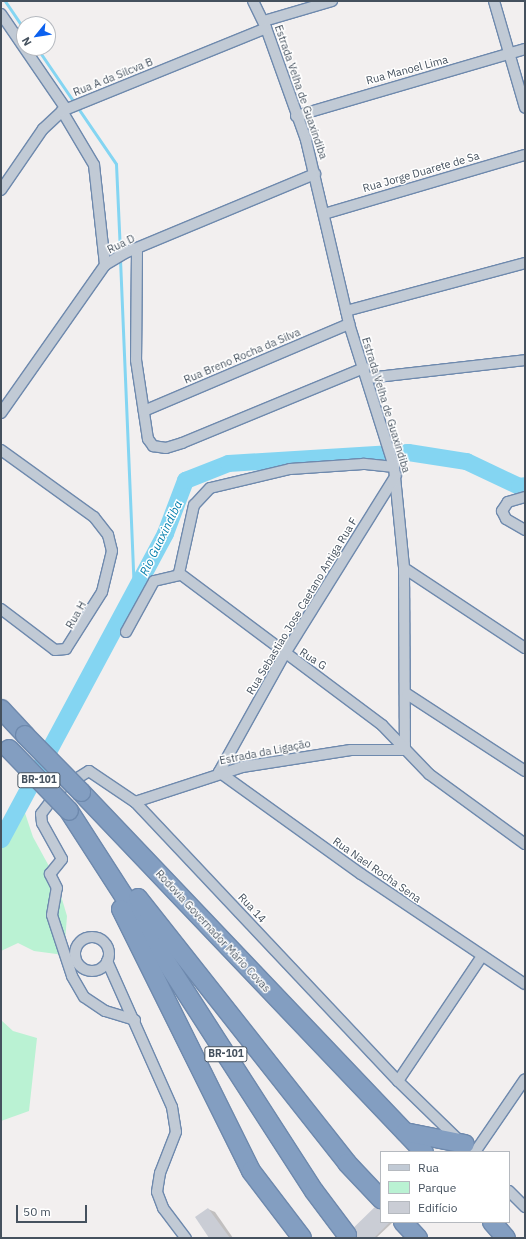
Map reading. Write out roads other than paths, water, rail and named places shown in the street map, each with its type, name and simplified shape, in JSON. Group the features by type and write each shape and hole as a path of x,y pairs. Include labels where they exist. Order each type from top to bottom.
{"highway":[{"name":"Rodovia Governador Mário Covas","path":"1,709 423,1151"},
{"name":"BR-101","path":"5,745 69,811 347,1163 380,1198"},
{"name":"BR-101","path":"69,811 314,1191 347,1235"},
{"name":"BR-101","path":"69,811 105,874 200,1074 251,1171 302,1238"},
{"path":"405,1132 470,1150"},
{"path":"404,1223 418,1238"},
{"path":"493,1223 506,1238"}],"street":[{"name":"Estrada Velha de Guaxindiba","path":"253,1 265,24 315,174 349,324 368,378 393,462 404,568 407,694 405,750"},
{"name":"Rua A da Silcva B","path":"1,190 43,129 66,109 265,24 332,1"},
{"path":"494,1 525,108"},
{"path":"1,14 66,109 94,165 105,265"},
{"name":"Rua Manoel Lima","path":"296,116 525,49"},
{"name":"Rua Jorge Duarete de Sa","path":"324,214 525,155"},
{"name":"Rua D","path":"1,412 105,265 125,253 315,174"},
{"path":"137,249 135,332 149,442 166,448 364,368"},
{"path":"346,311 525,264"},
{"name":"Rua Breno Rocha da Silva","path":"144,410 349,324"},
{"path":"368,378 525,360"},
{"name":"Rua H","path":"1,450 94,517 108,535 111,568 102,592 71,646 63,651 55,650 1,609"},
{"path":"126,632 154,581 180,575 194,505 210,488 290,469 393,462"},
{"name":"Rua Sebastiao Jose Caetano Antiga Rua F","path":"219,772 393,462"},
{"path":"525,497 508,502 502,508 504,516 525,530"},
{"path":"404,568 525,648"},
{"name":"Rua G","path":"180,575 284,655 382,725 405,750"},
{"path":"407,694 525,771"},
{"name":"Estrada da Ligação","path":"135,802 219,772 350,750 405,750"},
{"path":"405,750 428,774 525,844"},
{"name":"Rua 14","path":"135,1020 98,1007 84,997 72,976 52,915 57,890 50,874 62,857 42,823 41,814 47,802 77,775 93,771 135,802 398,1081 470,1150"},
{"name":"Rua Nael Rocha Sena","path":"219,772 482,956 525,984"},
{"path":"398,1081 482,956"},
{"path":"107,961 135,1020 176,1125 173,1142 160,1173 158,1198 186,1238"},
{"path":"470,1150 525,1079"},
{"path":"510,1192 525,1207"}],"waterway":[{"path":"5,1 16,17"},
{"path":"42,56 116,164 120,253"},
{"path":"120,259 134,591"},
{"name":"Rio Guaxindiba","path":"1,839 165,533 185,480 228,463 408,452 466,461 519,486 525,485"}]}
